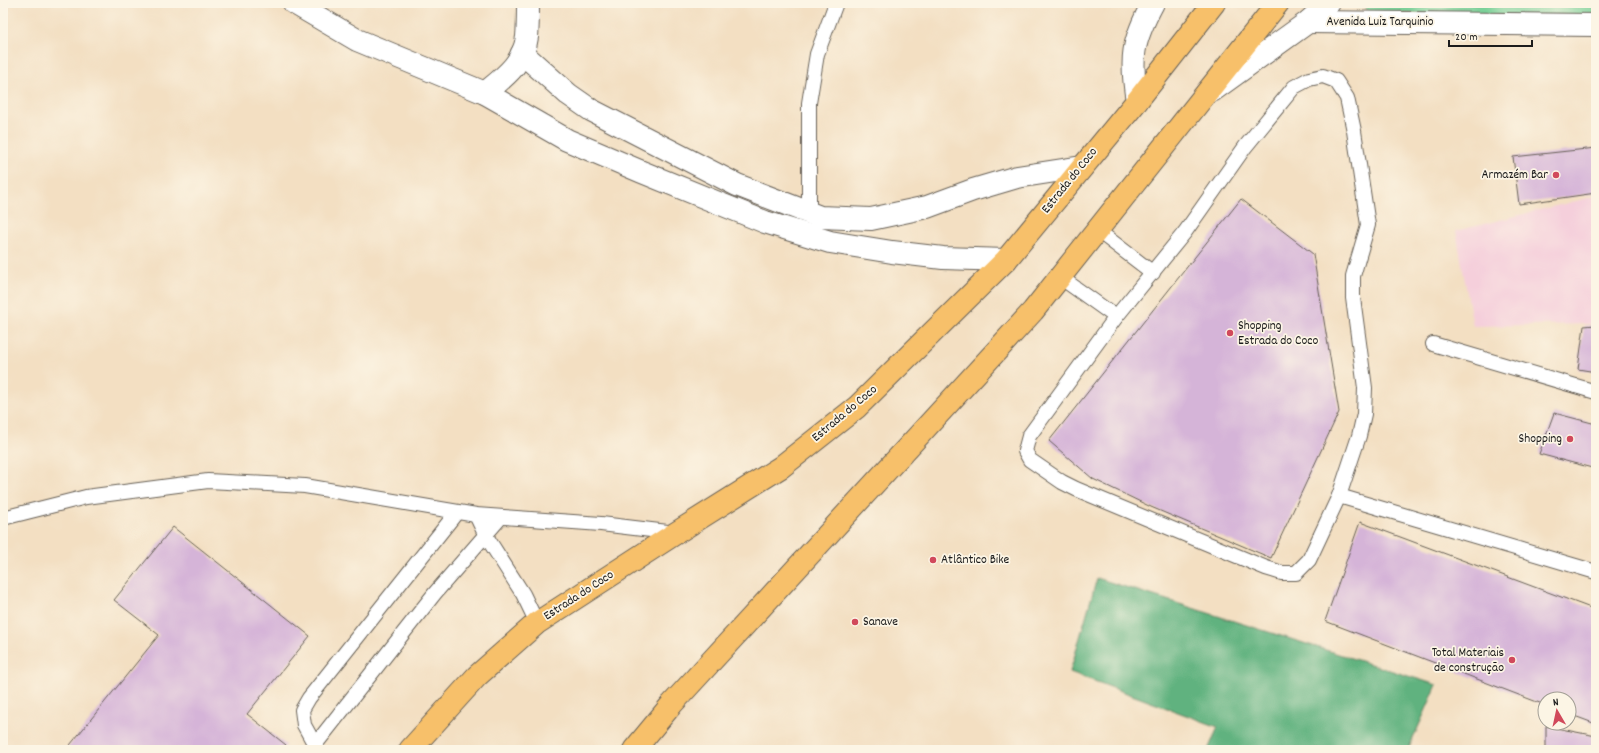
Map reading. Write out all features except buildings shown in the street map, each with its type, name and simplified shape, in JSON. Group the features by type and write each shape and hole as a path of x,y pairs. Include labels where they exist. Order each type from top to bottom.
{"highway":[{"name":"Estrada do Coco","path":"410,750 477,676 537,623 781,467 857,407 1006,260 1137,101 1214,3"},
{"path":"634,750 672,704 1034,311 1202,97 1278,3"}],"street":[{"path":"294,3 357,40 485,93 567,140 765,222 830,242 892,252 943,258 1006,260"},
{"path":"485,93 512,70 522,53 527,38 528,3"},
{"path":"1137,101 1133,72 1134,47 1143,21 1153,3"},
{"path":"1202,97 1308,22 1329,3"},
{"name":"Avenida Luiz Tarquinio","path":"1308,22 1596,25"},
{"path":"522,53 568,94 591,110 737,185 820,217 871,219 927,207 973,190 1017,177 1082,167"},
{"path":"675,186 688,159"},
{"path":"800,233 809,212"}],"lane":[{"path":"809,212 809,103 817,54 836,3"},
{"path":"1323,76 1336,81 1347,98 1368,225 1353,276 1353,298 1365,388 1364,414 1359,436 1339,496 1309,560 1296,573 1282,573 1259,565 1076,489 1062,482 1030,460 1025,451 1029,436 1116,317 1153,273 1245,147 1294,87 1309,79 1323,76"},
{"path":"1097,230 1153,273"},
{"path":"1060,277 1116,317"},
{"path":"1433,344 1596,392"},
{"path":"3,518 86,497 208,480 305,486 476,515 601,524 676,533"},
{"path":"1339,496 1596,572"},
{"path":"313,748 304,725 302,710 309,698 457,512"},
{"path":"476,515 486,536 523,594 537,623"},
{"path":"313,748 435,594 501,518"}],"shaded area":[{"path":"1596,196 1596,324 1473,326 1456,231"}],"green space":[{"path":"1364,3 1596,3 1596,17 1368,13"},
{"path":"1097,578 1437,685 1408,750 1208,750 1218,727 1070,672"}],"place":[{"name":"Armazém Bar","path":"1556,175"},
{"name":"Shopping Estrada do Coco","path":"1230,333"},
{"name":"Shopping","path":"1570,439"},
{"name":"Atlântico Bike","path":"933,560"},
{"name":"Sanave","path":"855,622"},
{"name":"Total Materiais de construção","path":"1512,660"}]}
